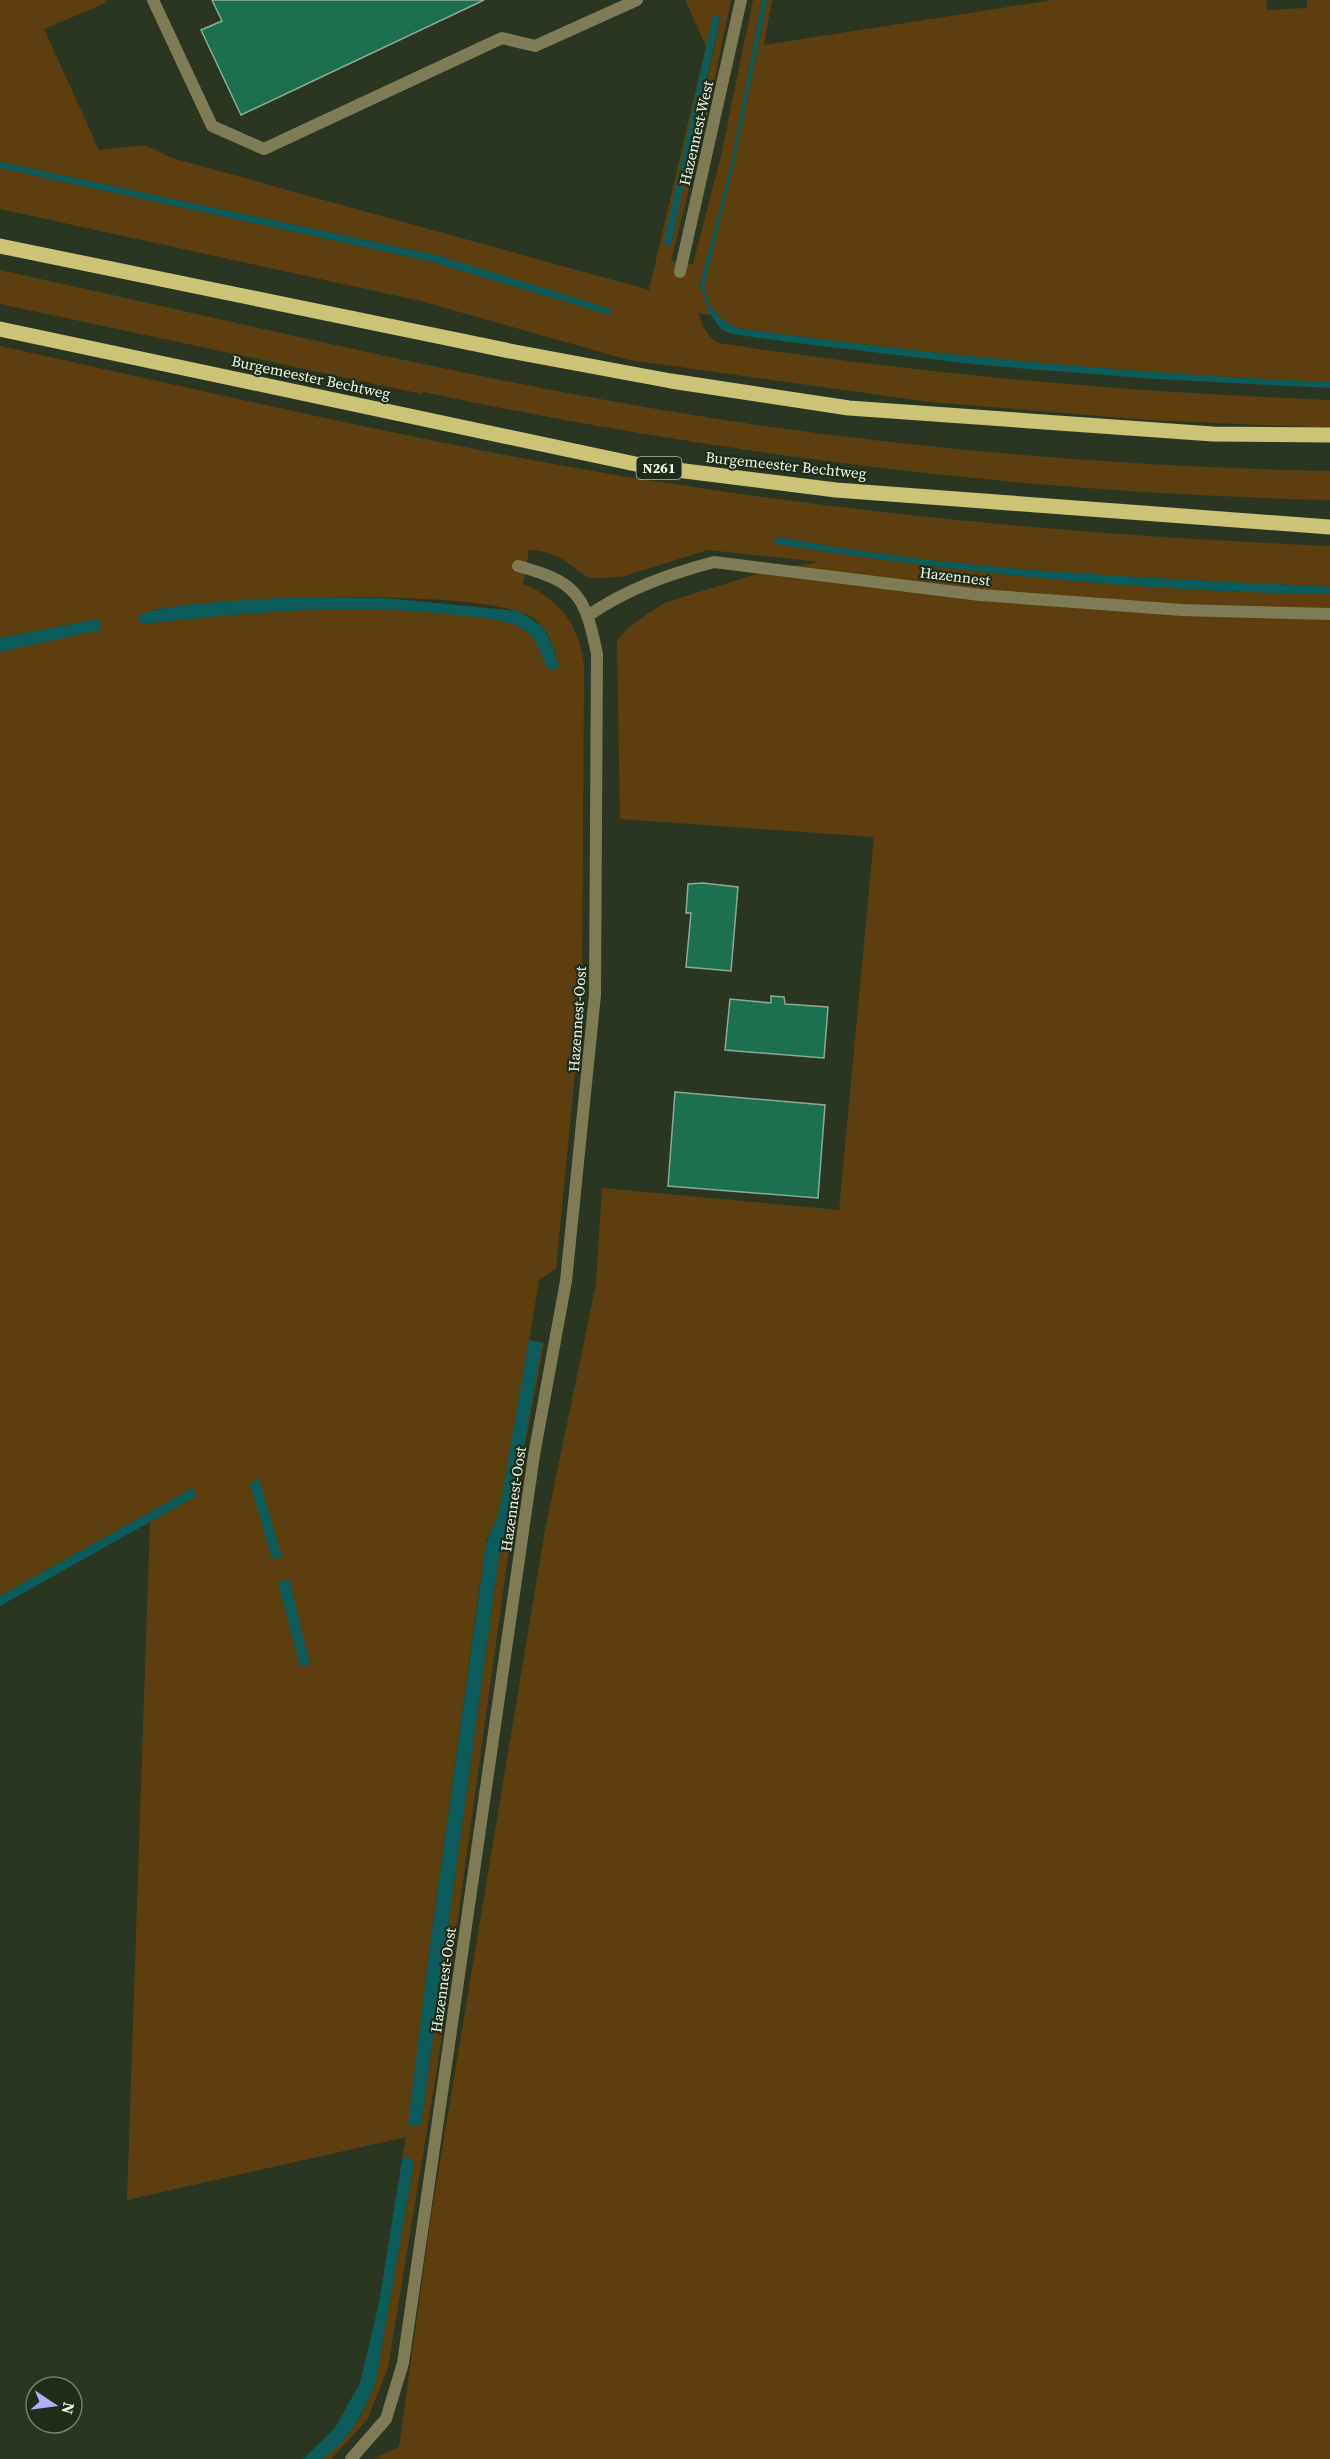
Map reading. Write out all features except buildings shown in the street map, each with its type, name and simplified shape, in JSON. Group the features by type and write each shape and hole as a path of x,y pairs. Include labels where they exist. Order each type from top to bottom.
{"main road":[{"path":"0,246 671,381 849,408 1213,434 1330,435"},
{"name":"Burgemeester Bechtweg","path":"0,328 645,466 837,490 1330,527"}],"street":[{"path":"153,0 212,126 264,149 502,38 535,46 637,0"},
{"name":"Hazennest-West","path":"680,272 741,0"},
{"name":"Hazennest","path":"589,615 610,600 670,574 714,562 980,595 1182,610 1330,614"},
{"name":"Hazennest-Oost","path":"351,2459 386,2419 403,2362 534,1455 566,1281 595,995 597,654 589,615 578,596 561,581 518,566"}],"shaded area":[{"path":"0,0 105,0 106,3 44,29 99,150 145,145 172,158 649,290 706,46 685,0 731,0 706,121 671,261 693,264 721,156 753,0 762,0 732,159 700,285 710,315 698,313 711,337 719,343 947,373 1100,387 1330,400 1330,428 1148,420 930,402 629,360 421,301 0,209 0,168 429,261 610,315 440,256 0,162","holes":["713,15 720,18 691,158 665,245"]},
{"path":"767,0 772,0 764,45 1053,0 1266,0 1267,10 1307,8 1307,0 1330,0 1330,382 1107,369 959,355 737,328 724,321 711,306 704,286 736,154"},
{"path":"0,270 472,374 566,393 757,425 899,443 1042,457 1186,466 1330,471 1330,500 1102,489 988,479 874,467 648,434 423,392 422,394 0,304"},
{"path":"0,346 461,446 705,489 972,521 1151,536 1330,546 1330,587 984,566 847,549 779,537 777,544 914,564 1053,579 1192,589 1330,594 1330,2459 373,2459 399,2447 431,2216 545,1530 596,1284 602,1188 839,1210 874,837 620,819 617,641 630,626 664,603 773,569 820,562 708,550 621,577 589,578 554,555 529,550 523,584 548,598 566,616 578,638 584,665 582,1001 556,1269 539,1280 505,1486 497,1520 487,1539 480,1584 428,1960 409,2125 421,2124 500,1548 510,1524 542,1343 544,1343 519,1477 437,2069 388,2368 367,2420 331,2459 323,2459 352,2429 362,2414 376,2379 414,2162 407,2156 402,2160 406,2137 127,2200 150,1522 196,1496 193,1488 0,1596 0,652 100,629 98,619 0,638","holes":["300,597 421,598 514,610 533,618 543,627 553,646 559,666 547,667 536,641 523,629 501,621 462,615 382,609 302,610 143,624 151,610 194,604"]}],"water":[{"path":"762,0 767,0 736,154 704,286 711,306 724,321 737,328 885,347 1107,369 1330,382 1330,388 1155,379 980,365 788,342 732,334 721,329 710,314 700,285 732,159"},
{"path":"713,15 720,17 671,245 667,247 664,242"},
{"path":"0,162 440,256 611,309 610,315 429,261 0,168"},
{"path":"779,537 847,549 984,566 1330,587 1330,594 1122,585 983,572 777,544 773,540"},
{"path":"300,597 385,598 519,611 542,626 551,642 559,666 555,670 549,670 531,635 520,627 480,618 425,612 344,609 223,616 143,624 138,618 164,608 187,605"},
{"path":"98,619 101,630 0,652 0,638"},
{"path":"529,1340 542,1343 510,1524 500,1548 421,2125 408,2125 428,1960 486,1544 499,1512"},
{"path":"259,1479 282,1557 272,1559 250,1483"},
{"path":"193,1488 196,1496 0,1606 0,1596"},
{"path":"289,1579 310,1664 300,1666 278,1582"},
{"path":"407,2156 414,2162 376,2380 362,2413 341,2443 323,2459 303,2459 335,2428 360,2383 379,2303 402,2160"}]}
